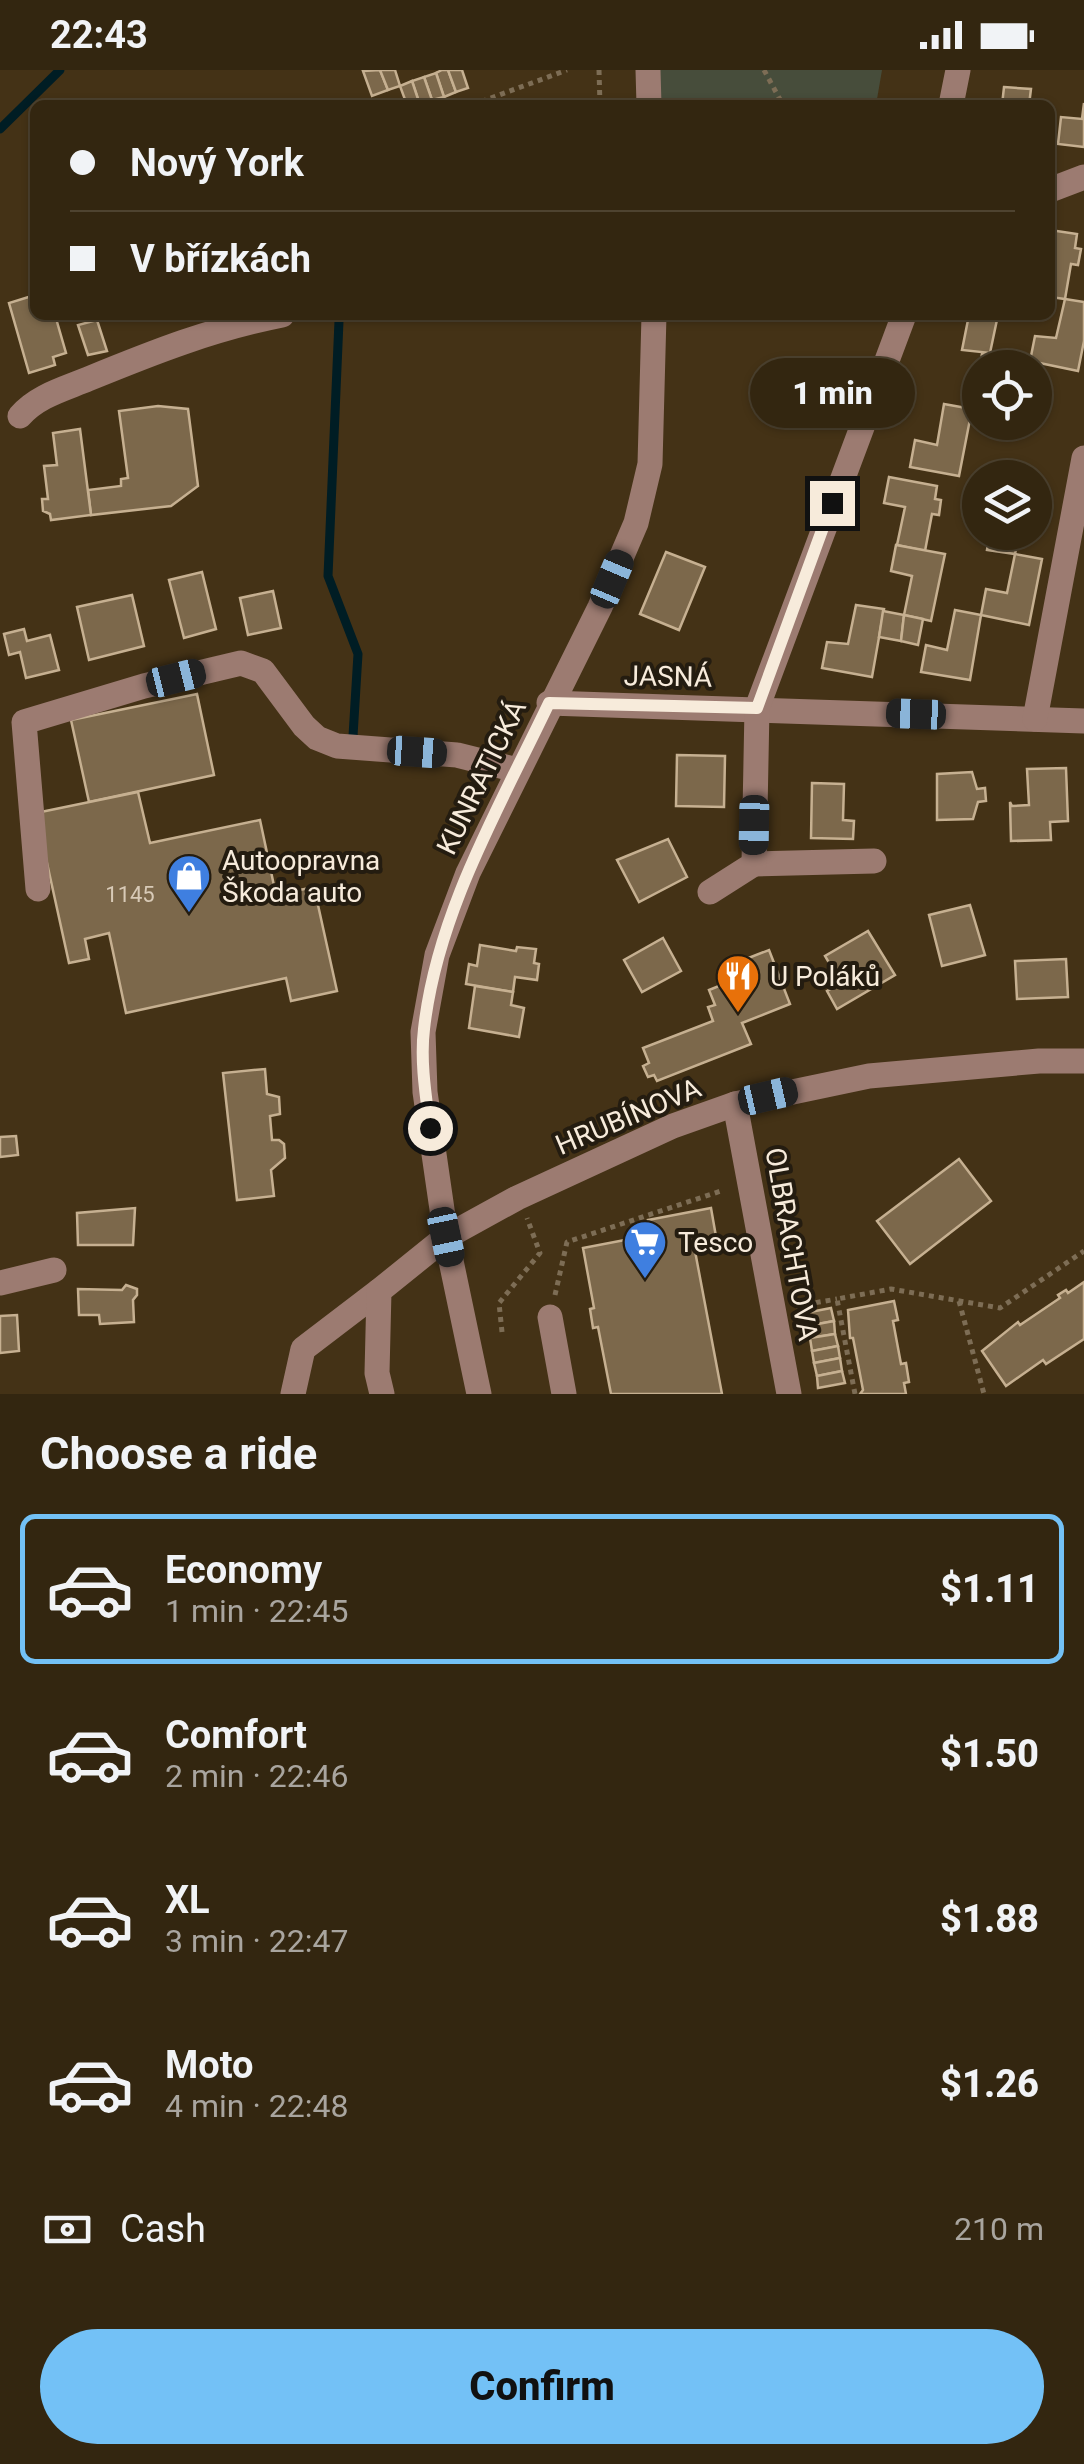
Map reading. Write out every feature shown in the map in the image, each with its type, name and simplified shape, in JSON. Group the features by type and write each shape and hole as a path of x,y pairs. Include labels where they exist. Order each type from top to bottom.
{"street":[{"path":"648,70 650,100"},
{"path":"952,100 958,70"},
{"path":"1055,188 1084,177"},
{"path":"20,416 39,400 169,344 256,320"},
{"name":"KUNRATICKÁ","path":"479,1394 446,1237 425,1092 423,1032 437,955 468,872 600,607 636,523 650,464 654,320"},
{"path":"754,864 757,708 902,320"},
{"path":"1036,719 1084,458"},
{"path":"38,889 24,722 144,686 240,663 263,671 317,738 338,746 457,755 517,770"},
{"name":"JASNÁ","path":"549,703 1084,721"},
{"path":"710,892 754,864 874,860"},
{"name":"HRUBÍNOVA","path":"292,1394 303,1349 446,1237 517,1198 674,1126 735,1104 869,1076 1039,1061 1084,1061"},
{"name":"OLBRACHTOVA","path":"735,1104 789,1394"},
{"path":"0,1284 54,1270"},
{"path":"379,1291 378,1373 382,1394"},
{"path":"550,1317 564,1394"}],"path":[{"path":"486,100 568,70"},
{"path":"599,70 600,100"},
{"path":"764,70 781,100"},
{"path":"550,1317 568,1242 750,1182"},
{"path":"502,1332 498,1302 540,1253 517,1198"},
{"path":"774,1309 891,1289 1000,1308 1084,1251"},
{"path":"838,1298 854,1394"},
{"path":"959,1301 984,1394"}],"green space":[{"path":"648,70 882,70 877,100 649,100"}],"building":[{"path":"380,70 388,90 372,96 363,71"},
{"path":"380,70 395,70 400,86 388,90"},
{"path":"448,70 456,92 444,97 436,73"},
{"path":"448,70 462,70 468,88 456,92"},
{"path":"436,73 444,97 432,100 424,77"},
{"path":"424,77 432,100 418,100 412,81"},
{"path":"412,81 418,100 405,100 400,86"},
{"path":"1004,87 1031,89 1030,100 1003,100"},
{"path":"1084,103 1084,147 1058,144 1061,117 1082,119"},
{"path":"1055,231 1077,234 1075,248 1081,249 1078,265 1071,264 1065,299 1055,298"},
{"path":"30,297 30,320 56,320 66,353 53,357 55,365 29,373 9,303"},
{"path":"1065,299 1084,302 1084,341 1078,371 1052,366 1052,350 1032,350 1035,336 1056,338"},
{"path":"97,320 107,351 88,355 78,325"},
{"path":"968,320 997,320 991,350 962,350"},
{"path":"944,404 962,407 962,440 966,440 959,476 910,467 915,440 937,445"},
{"path":"158,406 188,409 198,486 171,506 91,515 88,490 121,486 121,479 128,478 119,411"},
{"path":"80,429 91,515 51,520 50,514 43,511 42,499 48,499 44,466 57,465 53,433"},
{"path":"889,477 937,486 935,499 941,500 939,515 932,514 925,551 897,545 905,507 884,503"},
{"path":"896,545 945,554 931,621 904,615 912,576 891,571"},
{"path":"666,552 705,567 679,630 640,614"},
{"path":"1015,554 1042,559 1029,625 981,615 986,589 1007,593"},
{"path":"202,572 216,629 184,638 169,580"},
{"path":"273,591 281,628 248,635 240,598"},
{"path":"132,595 144,646 89,660 77,607"},
{"path":"856,605 884,609 872,677 822,668 827,642 848,644"},
{"path":"955,610 981,615 970,680 921,672 926,645 947,650"},
{"path":"883,611 904,615 901,641 879,637"},
{"path":"904,615 923,619 918,645 901,641"},
{"path":"24,629 27,641 50,635 59,670 26,678 20,652 9,655 4,634"},
{"path":"197,694 214,775 89,802 71,720"},
{"path":"677,755 725,756 724,807 676,806"},
{"path":"1066,768 1068,821 1050,822 1051,840 1011,841 1010,802 1012,806 1029,805 1027,769"},
{"path":"972,772 977,789 985,788 986,801 978,802 973,819 937,820 937,774"},
{"path":"812,783 844,784 843,820 854,821 853,839 811,838"},
{"name":"Autoopravna Škoda auto","path":"138,792 150,843 260,820 276,895 314,887 337,991 291,1001 286,978 126,1013 109,933 85,939 89,959 69,963 36,813"},
{"path":"668,839 687,877 639,902 617,860"},
{"path":"970,905 985,955 942,966 929,915"},
{"path":"868,931 895,975 837,1009 827,991 841,983 825,956"},
{"path":"663,938 681,971 642,992 624,960"},
{"path":"480,945 516,951 517,947 536,949 537,980 515,977 513,992 466,984 469,964 477,966"},
{"name":"U Poláků","path":"769,950 790,1004 742,1023 751,1044 657,1081 654,1075 648,1077 643,1066 649,1063 643,1048 713,1021 708,1007 715,1005 709,990 734,980 728,966"},
{"path":"1066,959 1068,997 1017,999 1015,961"},
{"path":"475,986 513,992 511,1005 524,1008 519,1037 469,1028"},
{"path":"265,1069 267,1094 279,1097 280,1114 270,1116 272,1140 284,1144 285,1158 271,1170 274,1196 237,1200 223,1073"},
{"path":"16,1136 18,1155 0,1157 0,1137"},
{"path":"959,1159 991,1201 910,1264 877,1221"},
{"path":"135,1208 133,1245 78,1245 77,1213"},
{"name":"Tesco","path":"711,1208 718,1248 695,1251 722,1394 611,1394 598,1327 593,1328 590,1309 594,1308 583,1248 651,1235 648,1220"},
{"path":"1084,1282 1084,1339 1046,1364 1043,1360 1006,1386 982,1351 1018,1322 1020,1325 1060,1298 1058,1295"},
{"path":"126,1285 137,1289 134,1322 100,1324 99,1315 79,1315 78,1289 122,1290"},
{"path":"894,1301 898,1320 893,1321 901,1364 906,1363 909,1382 904,1383 906,1394 860,1394 863,1390 850,1338 848,1310"},
{"path":"831,1308 834,1321 807,1326 805,1313"},
{"path":"17,1315 19,1351 0,1353 0,1316"},
{"path":"834,1321 835,1334 810,1338 807,1326"},
{"path":"835,1334 838,1346 812,1351 810,1338"},
{"path":"838,1346 840,1358 814,1363 812,1351"},
{"path":"840,1358 842,1371 817,1376 814,1363"},
{"path":"842,1371 845,1383 818,1388 817,1376"}],"waterway":[{"path":"0,129 60,70"},
{"path":"339,321 328,576 358,654 353,736"}],"place":[{"name":"Autoopravna Škoda auto","path":"189,914"},
{"name":"U Poláků","path":"738,1014"},
{"name":"Tesco","path":"645,1280"}],"route":[{"path":"430,1128 423,1032 437,955 468,872 549,703 757,708 832,503"}]}
